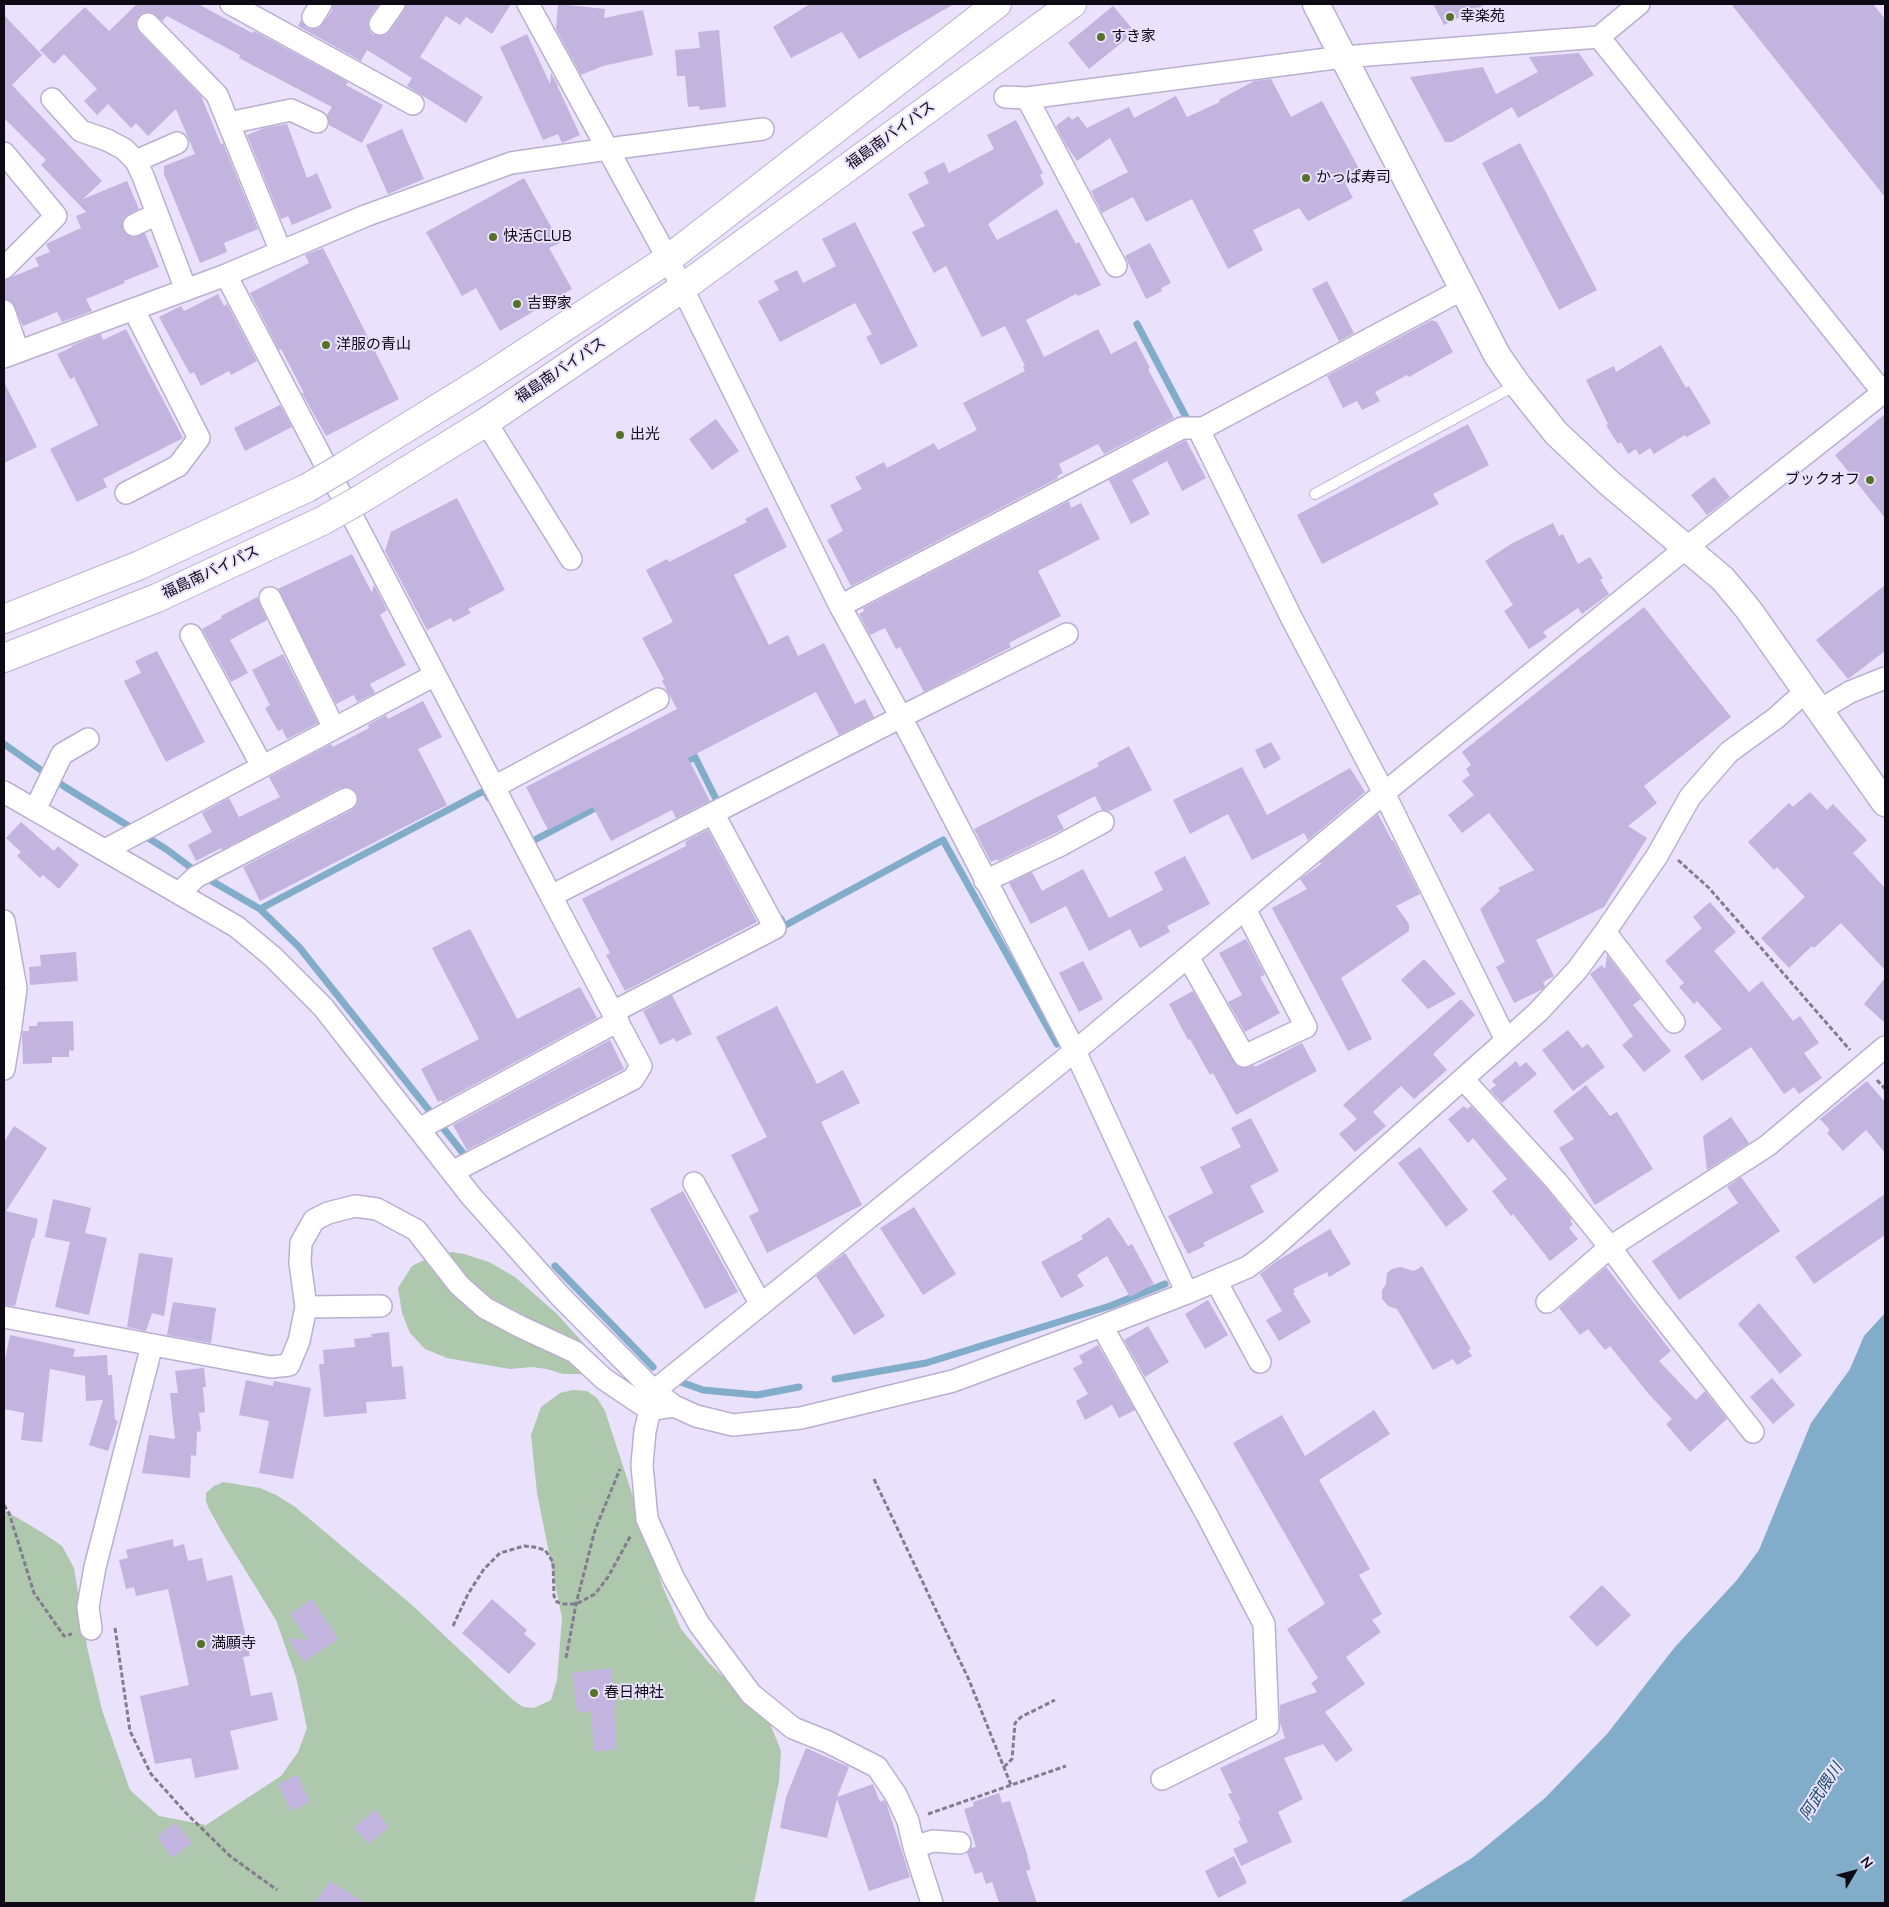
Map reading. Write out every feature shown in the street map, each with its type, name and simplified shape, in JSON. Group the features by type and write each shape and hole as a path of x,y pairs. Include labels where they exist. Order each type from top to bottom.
{"highway":[{"path":"4,619 140,565 307,488 343,468 498,371 668,259 997,4"},
{"name":"福島南バイパス","path":"4,658 157,598 322,521 486,422 681,289 1072,4"}],"street":[{"path":"231,4 413,104"},
{"path":"380,24 394,4"},
{"path":"528,4 668,259 681,289 840,606 901,717 1075,1051 1187,1294"},
{"path":"1316,4 1497,355 1517,384 1556,433 1608,482 1723,579 1748,609 1885,803"},
{"path":"1005,96 1027,98 1343,57 1599,37 1639,4"},
{"path":"148,24 217,95 281,252"},
{"path":"932,1903 914,1847 908,1821 896,1795 877,1767 828,1742 793,1728 751,1694 699,1624 673,1578 647,1519 642,1465 645,1431 652,1401 761,1304 1075,1051 1384,794 1686,548 1885,393 1599,37"},
{"path":"1027,98 1116,266"},
{"path":"52,99 81,131 124,148 136,161 186,290"},
{"path":"229,123 291,110 317,122"},
{"path":"4,311 11,354 226,276 365,216 511,163 608,148 763,129"},
{"path":"136,161 177,144"},
{"path":"4,153 56,216 4,268"},
{"path":"134,224 157,214"},
{"path":"226,276 641,1066 633,1079 452,1172"},
{"path":"840,606 1182,428 1203,428 1463,289"},
{"path":"126,493 178,466 199,438 134,310"},
{"path":"486,422 571,558"},
{"path":"1198,428 1292,619 1384,794 1506,1040"},
{"path":"270,598 334,728"},
{"path":"551,896 1067,634"},
{"path":"192,635 262,766"},
{"path":"105,850 435,675"},
{"path":"4,1317 271,1367 289,1365 299,1341 306,1307 300,1263 301,1242 314,1220 328,1213 355,1206 377,1209 416,1230 459,1285 486,1308 521,1327 575,1352 604,1379 652,1401 674,1406 696,1416 733,1425 801,1418 953,1381 1187,1294 1248,1267 1273,1248 1538,1012 1577,970 1605,932 1662,848 1690,797 1729,752 1776,718 1813,700 1850,692 1885,678"},
{"path":"494,787 658,699"},
{"path":"35,810 62,754 88,739"},
{"path":"4,792 105,850 125,864 237,927 273,957 323,1007 471,1196 652,1401"},
{"path":"179,893 196,877 346,799"},
{"path":"419,1129 775,928 713,813"},
{"path":"985,881 1059,846 1103,822"},
{"path":"1188,957 1244,1056 1306,1028 1245,910"},
{"path":"4,921 16,988 12,1026 4,1070"},
{"path":"1605,932 1674,1022"},
{"path":"1547,1302 1610,1247 1767,1146 1885,1047"},
{"path":"1464,1079 1557,1182 1610,1247 1753,1432"},
{"path":"694,1183 761,1304"},
{"path":"1216,1281 1260,1362"},
{"path":"306,1307 380,1306"},
{"path":"1102,1326 1207,1515 1264,1624 1268,1726 1162,1779"},
{"path":"91,1629 88,1607 95,1567 152,1345"},
{"path":"914,1847 933,1840 960,1843"}],"lane":[{"path":"1315,494 1517,384"}],"path":[{"path":"1662,848 1686,866 1709,888 1885,1089"},
{"path":"566,1658 576,1604 595,1530 622,1463"},
{"path":"874,1479 969,1680 1011,1785"},
{"path":"4,1505 9,1513 34,1593 64,1636 114,1625 130,1732 151,1774 186,1813 230,1856 277,1890"},
{"path":"453,1626 468,1594 484,1569 500,1553 514,1548 534,1546 545,1550 552,1562 554,1596 557,1602 576,1604 595,1594 608,1577 634,1530 647,1519"},
{"path":"1004,1767 1012,1759 1015,1723 1020,1717 1055,1700"},
{"path":"908,1821 1066,1766"}],"green space":[{"path":"452,1252 489,1262 515,1277 557,1314 585,1345 593,1361 584,1374 563,1374 532,1367 510,1369 447,1358 425,1349 410,1333 402,1313 398,1288 412,1266 426,1259"},
{"path":"573,1390 587,1391 597,1398 605,1411 662,1585 681,1629 709,1663 769,1721 781,1751 779,1781 754,1903 4,1903 4,1510 62,1546 74,1568 87,1647 102,1710 130,1790 159,1816 206,1825 281,1776 298,1752 307,1728 296,1677 276,1620 209,1509 206,1493 214,1486 223,1482 260,1488 294,1506 412,1605 513,1700 523,1707 534,1708 551,1700 557,1680 562,1618 537,1493 531,1435 541,1407 560,1393"}],"water":[{"name":"阿武隈川","path":"1885,1313 1885,1903 1398,1903 1472,1858 1545,1798 1607,1734 1675,1647 1737,1580 1759,1550 1811,1423 1850,1369 1864,1336"}],"building":[{"path":"137,4 198,4 252,33 254,31 348,82 346,85 383,105 362,143 329,125 327,115 332,107 239,58 240,55 167,16 162,21 151,12 145,12 140,15 136,21 136,27 139,32 201,96 221,144 223,143 258,229 224,243 227,252 200,263 164,174 164,166 195,154 176,109 148,136 136,123 131,128 108,104 97,115 84,101 97,89 64,54 54,64 40,50 85,7 109,31"},
{"path":"333,4 379,4 368,23 372,34 379,36 386,35 390,31 404,11 406,4 511,4 492,34 466,17 460,25 446,16 420,57 483,97 466,123 407,86 412,78 367,50 361,61 298,26 301,20 307,28 319,28 332,11"},
{"path":"558,4 605,9 604,18 643,10 653,55 603,66 581,75 556,29"},
{"path":"810,4 954,4 859,59 842,32 791,58 773,27"},
{"name":"幸楽苑","path":"1433,4 1486,4 1444,25"},
{"path":"1731,4 1873,4 1885,19 1885,197"},
{"name":"すき家","path":"1113,6 1135,32 1089,69 1068,43"},
{"path":"4,15 42,55 12,85 102,181 83,199 127,181 139,209 124,218 123,230 127,235 133,237 145,233 159,267 86,299 92,311 62,322 57,312 23,326 12,302 4,299 4,280 39,266 35,258 50,252 46,244 81,228 76,216 86,212 41,165 46,160 4,118"},
{"path":"719,30 726,107 700,110 699,106 688,107 685,76 677,76 675,50 700,48 698,32"},
{"path":"527,34 550,84 551,73 558,85 580,135 562,143 558,134 543,140 500,47"},
{"path":"1579,53 1594,75 1518,118 1512,107 1452,142 1445,142 1410,77 1483,67 1496,94 1538,72 1529,57"},
{"path":"1271,79 1291,117 1322,101 1362,174 1345,183 1353,198 1308,221 1299,208 1253,230 1263,250 1228,269 1192,199 1146,222 1133,197 1102,213 1091,191 1128,172 1110,138 1077,161 1056,126 1069,116 1072,120 1078,116 1087,128 1129,107 1134,118 1176,96 1187,117 1220,102 1219,100 1254,81"},
{"path":"1016,120 1043,173 1040,175 1044,184 988,224 997,240 1057,209 1076,244 1079,242 1101,285 1078,296 1076,294 1026,320 1044,357 1098,329 1111,354 1136,341 1150,368 1148,369 1174,418 1104,454 1098,444 1059,464 1063,473 1057,476 1058,478 851,586 827,540 843,531 830,505 862,489 855,477 884,462 887,468 934,443 938,450 977,430 963,403 1025,371 1023,367 1025,366 1005,326 982,337 946,266 934,273 912,232 925,226 908,194 929,183 924,172 944,162 949,173 994,149 987,135"},
{"path":"287,124 307,178 317,173 332,208 292,225 288,216 281,219 247,135 264,128"},
{"path":"402,129 424,179 388,194 366,145"},
{"path":"1520,143 1597,290 1559,310 1482,163"},
{"name":"快活CLUB","path":"524,178 560,243 549,248 572,289 500,331 476,288 462,296 426,232"},
{"path":"855,222 918,346 881,365 866,337 872,334 855,303 780,342 758,301 779,290 774,281 797,270 803,283 836,266 822,239"},
{"path":"1150,243 1171,283 1161,288 1162,291 1146,299 1125,256"},
{"name":"洋服の青山","path":"323,248 399,399 326,436 250,293 309,263 305,255"},
{"path":"1327,281 1354,333 1339,341 1312,289"},
{"path":"218,294 224,306 227,304 257,361 231,375 229,371 201,386 194,372 190,374 159,317 181,306 184,311"},
{"path":"1432,320 1437,322 1453,352 1409,377 1407,375 1375,392 1380,401 1362,410 1357,401 1343,408 1327,376"},
{"path":"126,329 183,438 103,479 107,487 77,502 50,449 98,425 74,377 70,379 57,354 101,334 103,340"},
{"path":"1661,345 1686,388 1689,386 1711,423 1687,437 1685,435 1654,454 1650,448 1639,455 1636,449 1628,454 1621,442 1618,444 1606,425 1608,424 1586,380 1614,366 1616,372"},
{"path":"4,382 37,447 4,463"},
{"path":"280,405 292,427 245,451 234,428"},
{"name":"ブックオフ","path":"1885,414 1885,518 1835,455"},
{"path":"716,419 739,451 712,470 689,439"},
{"path":"1468,424 1489,465 1433,494 1439,504 1322,564 1297,515"},
{"path":"1186,440 1206,478 1182,491 1167,461 1132,480 1150,514 1131,524 1109,480"},
{"path":"1714,477 1730,497 1707,515 1691,495"},
{"path":"457,498 505,590 468,609 471,613 453,622 451,618 427,630 385,551 391,532"},
{"path":"1069,501 1071,508 1081,503 1100,539 1038,571 1061,616 1009,643 1011,647 924,692 900,647 896,649 885,628 870,635 859,614 864,611 863,608"},
{"path":"767,507 787,547 734,575 769,645 788,635 798,656 824,643 855,704 865,699 874,717 839,735 816,692 688,758 710,801 676,818 672,810 611,841 593,807 548,830 526,787 677,709 662,681 664,679 642,638 673,622 646,570 667,559 669,562 747,522 745,519"},
{"path":"1553,523 1559,536 1563,534 1578,564 1590,557 1603,578 1600,580 1609,594 1582,614 1578,608 1543,632 1547,637 1529,649 1504,611 1513,605 1485,561 1511,544"},
{"path":"352,554 372,593 374,585 387,610 380,615 406,665 370,684 375,693 357,702 354,695 336,704 278,589"},
{"path":"1885,585 1885,651 1848,679 1816,640"},
{"path":"257,597 267,620 230,640 248,673 231,682 202,629 222,618 221,616"},
{"path":"1644,607 1731,717 1644,786 1657,803 1628,826 1647,838 1604,907 1536,940 1554,976 1543,982 1545,986 1543,989 1514,1003 1496,967 1505,962 1480,909 1500,891 1498,888 1534,870 1489,813 1462,833 1448,815 1474,795 1462,781 1470,775 1466,769 1471,765 1462,752"},
{"path":"157,651 205,742 166,762 124,681 141,673 135,661"},
{"path":"283,654 318,723 287,739 282,729 278,731 265,708 270,705 252,670"},
{"path":"423,701 442,737 418,749 447,805 260,901 243,867 352,810 357,805 358,799 353,789 347,787 340,788 222,850 221,848 196,861 188,845 212,832 202,813 229,798 239,817 280,797 269,777 331,744 333,747 369,728 368,725 386,715 388,719"},
{"path":"1271,742 1281,759 1264,769 1255,750"},
{"path":"1129,746 1152,790 1110,811 1102,810 1095,796 1057,816 1064,829 998,861 997,859 991,862 974,829 1099,766 1097,763"},
{"path":"1242,767 1267,815 1350,768 1365,792 1308,840 1304,833 1252,860 1228,814 1190,834 1173,800"},
{"path":"1810,792 1827,810 1833,804 1867,840 1853,853 1885,888 1885,970 1841,923 1814,948 1812,946 1789,968 1761,938 1805,897 1777,867 1774,870 1748,842 1789,803 1793,807"},
{"path":"1378,814 1420,894 1396,906 1409,924 1409,931 1341,978 1372,1039 1348,1051 1272,908 1307,889 1300,879 1321,864 1320,862"},
{"path":"21,822 54,851 58,846 79,865 59,889 43,875 40,878 17,856 21,852 6,838"},
{"path":"708,830 757,922 625,991 606,955 610,953 582,899 686,846 685,843 688,840"},
{"path":"1185,856 1210,904 1167,926 1170,932 1140,948 1130,929 1089,951 1066,906 1031,924 1009,883 1032,872 1042,891 1083,869 1109,918 1163,890 1154,872"},
{"path":"1710,902 1736,932 1714,951 1749,992 1762,981 1793,1021 1800,1016 1819,1043 1804,1053 1822,1078 1799,1094 1794,1087 1784,1094 1751,1047 1702,1081 1684,1056 1722,1029 1697,1001 1694,1004 1679,987 1684,983 1665,961 1702,928 1693,917"},
{"path":"470,929 517,1019 580,987 597,1018 442,1102 441,1100 438,1102 421,1069 479,1039 432,948"},
{"path":"1246,939 1265,975 1260,977 1280,1013 1245,1032 1228,1002 1242,995 1219,953"},
{"path":"76,952 78,981 30,985 29,967 41,966 40,955"},
{"path":"1607,955 1641,999 1633,1005 1671,1051 1644,1072 1622,1045 1633,1036 1590,974 1602,965 1605,969"},
{"path":"1424,959 1456,994 1428,1009 1401,980"},
{"path":"1083,961 1103,999 1079,1012 1059,973"},
{"path":"1885,978 1885,1023 1864,1004"},
{"path":"1193,991 1237,1066 1244,1068 1254,1065 1255,1067 1302,1043 1317,1071 1236,1115 1213,1073 1210,1075 1190,1039 1188,1040 1169,1004"},
{"path":"672,995 692,1034 676,1042 674,1038 660,1045 643,1011"},
{"path":"1461,999 1475,1015 1433,1054 1447,1070 1414,1099 1401,1086 1373,1112 1386,1126 1355,1152 1339,1134 1357,1119 1343,1105"},
{"path":"777,1006 817,1084 843,1070 860,1103 821,1122 862,1205 767,1253 749,1216 759,1211 731,1155 767,1137 716,1037"},
{"path":"73,1021 74,1051 69,1050 69,1057 52,1057 52,1063 23,1064 23,1031 29,1031 29,1026 37,1026 37,1022"},
{"path":"1568,1030 1582,1048 1588,1044 1605,1067 1573,1091 1542,1050"},
{"path":"610,1040 624,1069 467,1150 453,1125"},
{"path":"1516,1061 1520,1067 1526,1062 1537,1074 1502,1103 1490,1090 1496,1085 1492,1081"},
{"path":"1867,1081 1885,1102 1885,1153 1866,1130 1843,1151 1827,1133 1830,1130 1820,1119"},
{"path":"1586,1085 1610,1116 1617,1112 1653,1169 1595,1205 1559,1148 1574,1139 1553,1111"},
{"path":"1464,1106 1467,1109 1471,1106 1548,1190 1572,1220 1570,1221 1573,1224 1569,1228 1578,1239 1550,1261 1492,1191 1507,1179 1473,1138 1468,1143 1448,1119"},
{"path":"1731,1117 1749,1143 1707,1170 1703,1136"},
{"path":"1251,1118 1279,1171 1250,1186 1264,1212 1203,1243 1205,1246 1188,1254 1168,1216 1213,1193 1200,1167 1241,1147 1231,1128"},
{"path":"14,1126 47,1148 6,1211 38,1219 15,1306 4,1305 4,1142"},
{"path":"1420,1147 1468,1210 1446,1227 1398,1163"},
{"path":"1741,1177 1780,1231 1679,1300 1652,1261 1738,1203 1727,1187"},
{"path":"683,1191 738,1292 705,1309 650,1209"},
{"path":"1885,1194 1885,1235 1814,1284 1795,1257"},
{"path":"53,1199 91,1208 85,1233 107,1238 89,1315 55,1307 70,1242 45,1237"},
{"path":"914,1207 956,1274 923,1295 880,1228"},
{"path":"1109,1217 1128,1246 1132,1244 1154,1284 1130,1297 1107,1256 1077,1275 1084,1286 1061,1298 1041,1262 1083,1239 1081,1236"},
{"path":"1330,1229 1351,1264 1329,1277 1327,1272 1293,1289 1295,1292 1293,1293 1311,1322 1279,1341 1266,1320 1282,1311 1260,1274 1277,1261"},
{"path":"139,1253 173,1258 164,1316 152,1313 146,1331 127,1327"},
{"path":"845,1253 885,1316 854,1335 816,1276"},
{"path":"1422,1266 1471,1349 1468,1350 1472,1356 1457,1365 1453,1359 1433,1370 1397,1309 1388,1306 1382,1299 1382,1290 1386,1284 1387,1273 1392,1269 1400,1267 1414,1271"},
{"path":"1606,1267 1671,1351 1659,1361 1696,1400 1705,1391 1727,1419 1690,1452 1666,1424 1672,1419 1647,1392 1610,1346 1605,1350 1588,1329 1580,1335 1559,1308"},
{"path":"1208,1300 1228,1335 1205,1349 1185,1314"},
{"path":"173,1302 216,1308 211,1343 167,1335"},
{"path":"1759,1303 1802,1355 1780,1374 1738,1324"},
{"path":"1148,1326 1169,1362 1145,1377 1124,1340"},
{"path":"389,1332 392,1367 403,1366 406,1399 366,1402 367,1413 324,1417 319,1364 324,1364 323,1350 355,1347 354,1339 372,1337 371,1334"},
{"path":"10,1335 75,1349 73,1357 107,1355 108,1375 112,1375 115,1420 118,1421 108,1451 89,1445 103,1400 86,1401 85,1376 50,1369 42,1442 21,1440 24,1413 4,1409 4,1365"},
{"path":"1098,1345 1135,1410 1119,1418 1112,1405 1085,1420 1076,1401 1088,1394 1073,1368 1083,1363 1079,1356"},
{"path":"204,1368 206,1387 203,1387 205,1412 199,1413 201,1431 197,1432 196,1456 191,1455 190,1478 142,1473 149,1435 175,1439 170,1393 178,1393 175,1371"},
{"path":"1772,1378 1795,1405 1773,1424 1750,1397"},
{"path":"246,1380 273,1386 274,1381 311,1388 293,1479 259,1473 269,1421 239,1415"},
{"path":"1374,1410 1390,1434 1319,1480 1370,1569 1359,1575 1382,1614 1372,1620 1381,1632 1346,1657 1365,1684 1325,1712 1353,1750 1336,1762 1323,1744 1284,1758 1303,1799 1278,1812 1292,1842 1241,1866 1233,1849 1248,1842 1238,1821 1241,1820 1228,1794 1232,1793 1220,1768 1285,1738 1280,1723 1280,1705 1317,1692 1311,1683 1318,1678 1287,1629 1325,1604 1233,1443 1282,1415 1305,1456"},
{"path":"173,1539 174,1547 184,1544 188,1561 202,1558 207,1581 232,1575 250,1656 243,1657 251,1696 272,1692 278,1720 230,1731 239,1769 195,1778 191,1758 155,1764 140,1696 189,1685 168,1589 136,1596 134,1587 126,1589 119,1560 128,1558 126,1550"},
{"path":"1602,1585 1631,1615 1597,1647 1569,1617"},
{"path":"312,1599 338,1639 304,1662 287,1638 308,1640 290,1614"},
{"path":"492,1599 527,1630 524,1634 536,1644 509,1674 462,1633"},
{"path":"611,1668 616,1708 614,1708 616,1750 594,1751 591,1711 577,1713 572,1673"},
{"path":"806,1748 849,1767 837,1797 873,1784 880,1802 884,1800 886,1802 910,1877 869,1891 837,1799 827,1838 780,1828 786,1797"},
{"path":"297,1775 310,1802 291,1811 278,1784"},
{"path":"999,1793 1002,1803 1010,1801 1028,1857 1031,1869 1026,1871 1037,1903 999,1903 992,1882 986,1884 982,1872 975,1874 967,1853 971,1848 976,1847 964,1809 974,1806 973,1802"},
{"path":"375,1810 389,1827 368,1844 354,1827"},
{"path":"176,1822 192,1843 172,1858 157,1837"},
{"path":"1234,1856 1247,1883 1218,1898 1205,1871"},
{"path":"330,1881 365,1903 315,1903"}],"waterway":[{"path":"1137,324 1188,421"},
{"path":"4,744 65,787 166,849 198,873 260,909 299,947 463,1153"},
{"path":"682,763 695,757 716,799"},
{"path":"260,909 480,793 485,791 489,798"},
{"path":"527,844 601,805"},
{"path":"781,919 784,926 943,840 1057,1044"},
{"path":"555,1266 653,1367"},
{"path":"835,1379 926,1363 1110,1306 1165,1284"},
{"path":"682,1378 678,1381 703,1390 757,1395 799,1387"}],"place":[{"name":"幸楽苑","path":"1450,17"},
{"name":"すき家","path":"1101,37"},
{"name":"かっぱ寿司","path":"1306,178"},
{"name":"快活CLUB","path":"493,237"},
{"name":"吉野家","path":"517,304"},
{"name":"洋服の青山","path":"326,345"},
{"name":"出光","path":"620,435"},
{"name":"ブックオフ","path":"1870,480"},
{"name":"満願寺","path":"201,1644"},
{"name":"春日神社","path":"594,1693"}]}
